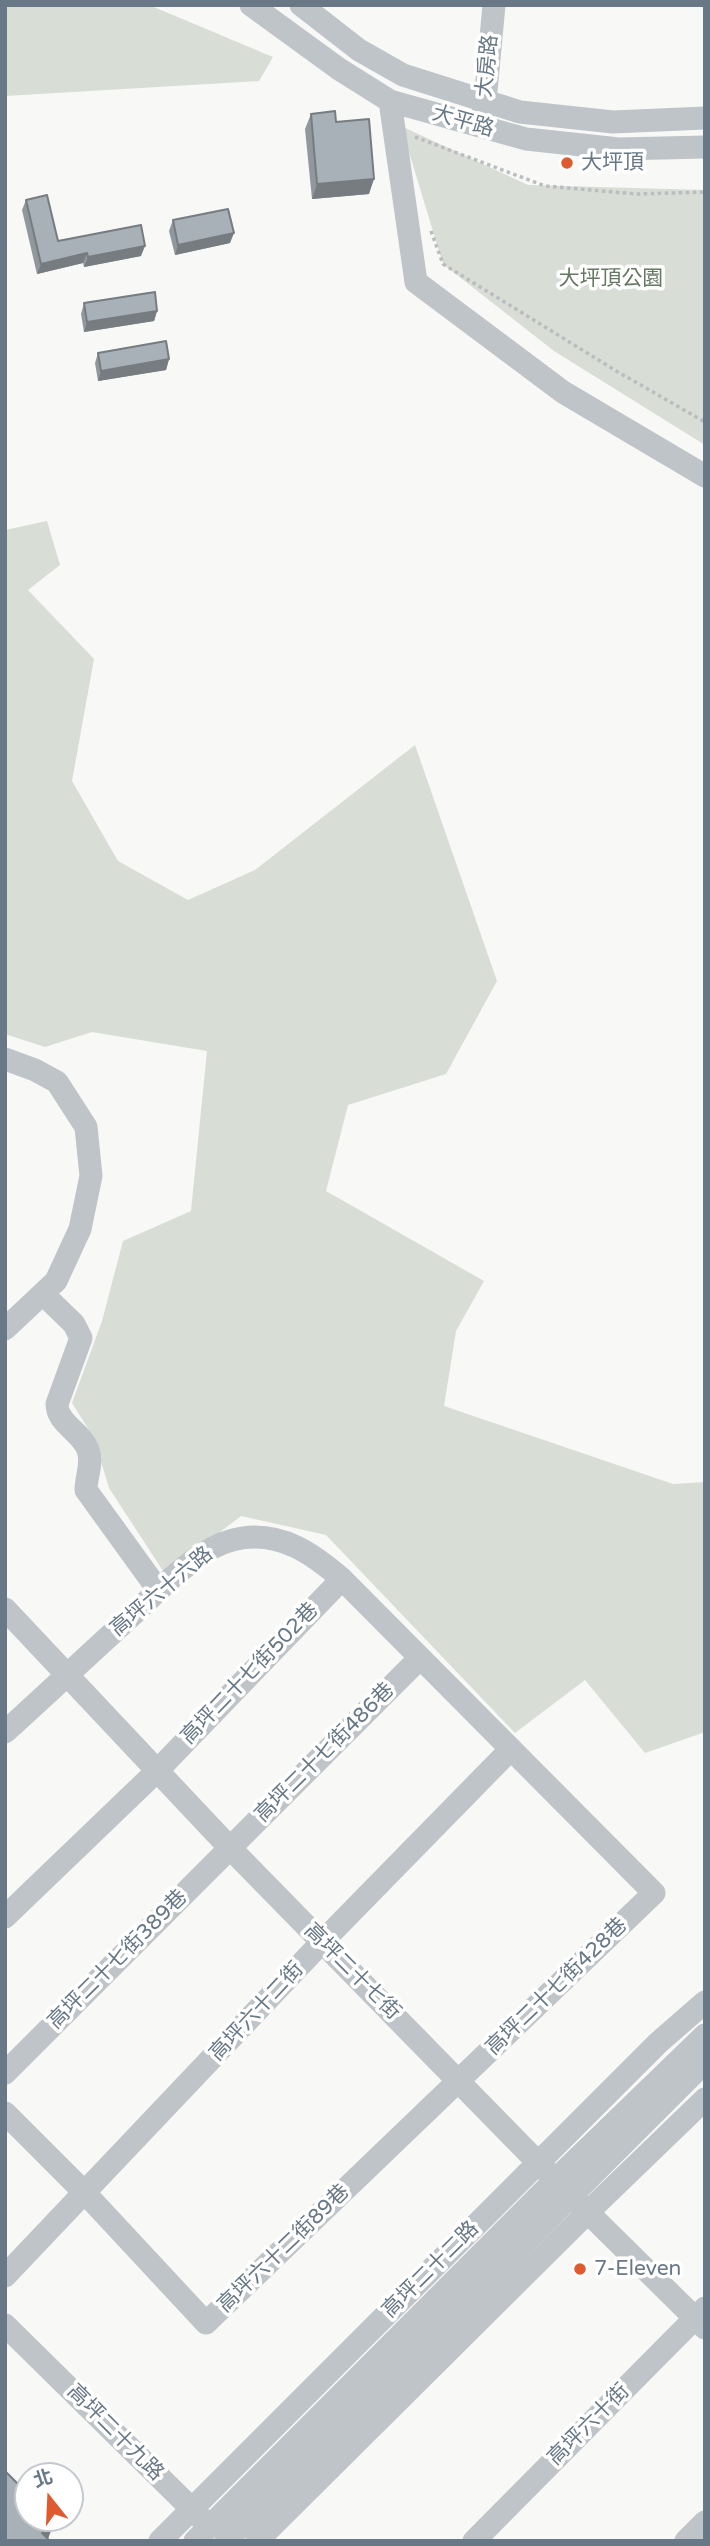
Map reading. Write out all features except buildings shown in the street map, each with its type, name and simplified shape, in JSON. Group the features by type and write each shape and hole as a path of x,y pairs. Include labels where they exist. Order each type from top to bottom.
{"street":[{"name":"大平路","path":"251,5 339,69 390,101 526,139 619,149 705,147"},
{"name":"大平路","path":"301,5 359,50 402,75 520,112 613,122 705,118"},
{"name":"大房路","path":"480,127 485,102 494,5"},
{"path":"390,101 416,282 563,392 705,476"},
{"path":"5,1329 56,1282 80,1229 91,1176 86,1128 57,1082 35,1070 9,1065"},
{"path":"43,1294 74,1324 81,1338 57,1404 57,1413 88,1448 90,1459 86,1490 159,1591"},
{"name":"高坪六十六路","path":"5,1732 203,1554 241,1538 266,1537 295,1545 319,1559 342,1579 654,1893"},
{"name":"高坪二十七街502巷","path":"5,1917 158,1770 342,1579"},
{"name":"高坪二十七街","path":"5,1609 230,1848 538,2163 701,2318"},
{"name":"高坪二十七街486巷","path":"230,1848 420,1658"},
{"name":"高坪六十二街","path":"5,2276 511,1749"},
{"name":"高坪二十七街389巷","path":"5,2073 230,1848"},
{"name":"高坪二十七街428巷","path":"460,2081 654,1893"},
{"name":"高坪二十二路","path":"160,2541 658,2043 705,2003"},
{"name":"高坪二十二路","path":"257,2541 571,2196 705,2035"},
{"name":"高坪二十二路","path":"214,2537 571,2196 705,2062"},
{"name":"高坪六十二街89巷","path":"85,2193 206,2323 460,2081"},
{"name":"高坪二十二路","path":"571,2196 705,2099"},
{"path":"5,2113 85,2193"},
{"name":"高坪六十街","path":"474,2541 701,2318"},
{"name":"高坪二十九路","path":"5,2325 192,2509 214,2537"},
{"path":"686,2541 705,2522"}],"path":[{"path":"407,134 545,186 638,194 705,192"},
{"path":"429,226 443,264 618,372 705,422"}],"green space":[{"path":"5,5 149,5 273,57 259,81 5,96"},
{"name":"大坪頂公園","path":"401,126 528,185 705,190 705,445 554,351 443,264"},
{"path":"47,521 60,565 28,590 94,659 72,781 118,861 188,900 255,870 415,745 497,981 446,1074 348,1105 326,1191 484,1281 456,1331 444,1406 673,1484 705,1482 705,1732 645,1753 585,1680 515,1733 326,1535 241,1516 165,1574 109,1488 94,1438 72,1403 102,1321 123,1241 191,1211 207,1051 92,1032 45,1047 5,1034 5,530"}],"place":[{"name":"大坪頂","path":"567,163"},
{"name":"7-Eleven","path":"580,2269"}]}
